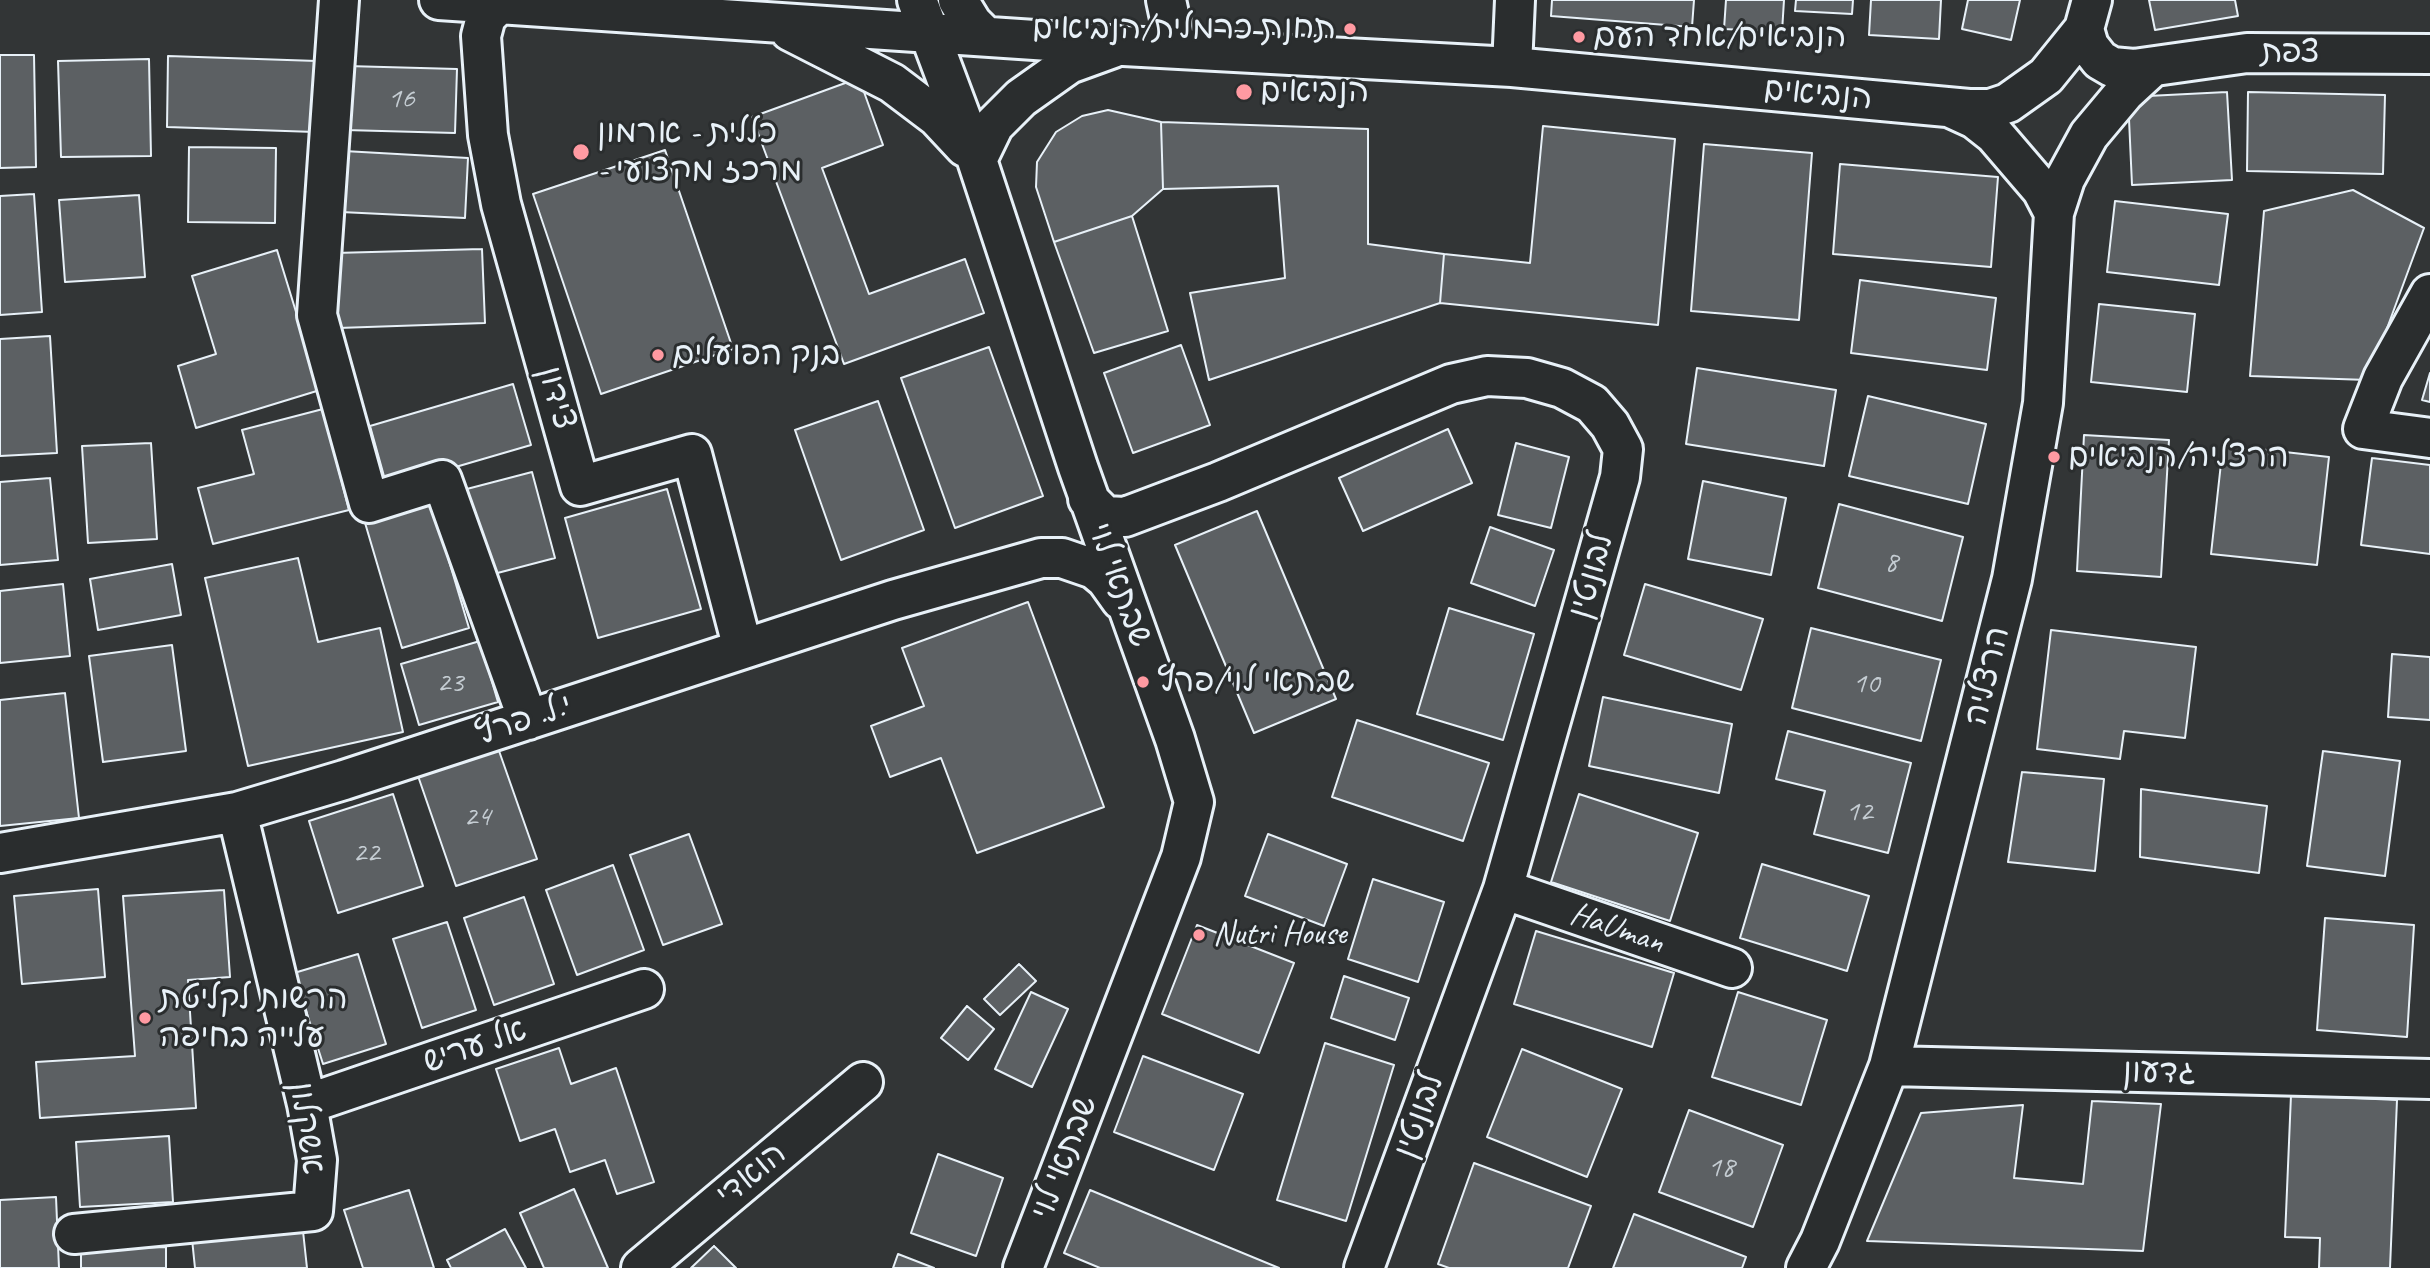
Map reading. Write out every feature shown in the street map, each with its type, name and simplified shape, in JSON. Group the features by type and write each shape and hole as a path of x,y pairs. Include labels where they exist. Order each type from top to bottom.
{"street":[{"path":"339,0 317,315 369,502 442,480 528,720"},
{"name":"הנביאים","path":"439,0 765,20 922,15 984,34 1124,46 1512,67 1990,109 2025,94 2058,63 2088,14"},
{"path":"958,0 972,23 984,34"},
{"path":"1166,0 1176,47"},
{"path":"1512,67 1515,0"},
{"name":"צידון","path":"499,4 486,17 481,36 488,135 501,204 580,486 692,454 743,649"},
{"name":"צפת","path":"2088,14 2089,46 2100,60 2112,67 2151,68 2247,53 2430,54"},
{"name":"שבתאי לוי","path":"922,15 976,160 1083,483 1175,739 1194,802 1181,858 1023,1268"},
{"name":"הנביאים","path":"765,20 818,43 892,83 937,117 976,160"},
{"path":"976,160 994,125 1031,90 1069,64 1104,50 1124,46"},
{"path":"2054,213 2065,179 2089,135 2125,92 2151,68"},
{"path":"1949,107 1975,119 1994,134 2042,190 2054,213"},
{"name":"הרצליה","path":"1806,1268 1820,1241 1889,1066 2012,579 2043,403 2054,213"},
{"path":"2430,294 2383,378 2363,429 2430,438"},
{"name":"לבונטין","path":"1083,483 1105,516 1125,517 1218,482 1451,384 1487,376 1527,378 1562,388 1592,404 1610,425 1623,449 1620,477 1503,889 1364,1268"},
{"path":"1041,558 1059,543 1070,522 1083,483"},
{"name":"י.ל. פרץ","path":"0,853 237,812 893,600 1041,558 1062,558 1094,569 1111,585 1129,612"},
{"name":"אשקלון","path":"74,1234 313,1211 317,1160 307,1104 237,812"},
{"name":"HaUman","path":"1503,889 1732,968"},
{"name":"אל עריש","path":"307,1104 644,989"},
{"name":"גדעון","path":"1889,1066 2430,1079"},
{"name":"הואדי","path":"642,1268 863,1082"}],"building":[{"path":"1552,0 1694,0 1692,27 1551,16"},
{"path":"1726,0 1784,0 1782,32 1724,29"},
{"path":"1796,0 1853,0 1852,14 1795,11"},
{"path":"1871,0 1941,0 1939,39 1869,35"},
{"path":"1968,0 2020,0 2011,40 1962,29"},
{"path":"2149,0 2235,0 2238,16 2155,30"},
{"path":"0,55 34,55 36,167 0,168"},
{"path":"168,56 317,61 315,132 167,127"},
{"path":"149,59 151,156 61,157 58,61"},
{"path":"347,66 457,69 455,133 345,130"},
{"path":"859,78 883,145 822,168 869,294 965,259 984,313 844,364 752,117"},
{"path":"2227,92 2232,180 2132,185 2128,97"},
{"path":"2248,92 2385,95 2383,174 2247,171"},
{"path":"1108,110 1161,122 1163,189 1132,216 1054,242 1036,187 1037,162 1056,132 1082,116"},
{"path":"1161,122 1368,129 1368,244 1444,254 1440,303 1209,380 1190,293 1285,278 1278,186 1163,189"},
{"path":"1543,126 1675,139 1658,325 1440,303 1444,254 1530,263"},
{"path":"1704,144 1812,153 1799,320 1691,311"},
{"path":"189,147 276,148 275,223 188,222"},
{"path":"665,150 733,349 601,394 533,194"},
{"path":"344,151 468,158 465,218 341,212"},
{"path":"1840,164 1998,177 1991,267 1833,254"},
{"path":"2353,190 2424,228 2368,380 2250,376 2264,211"},
{"path":"34,194 42,312 0,315 0,196"},
{"path":"139,195 145,277 65,282 59,200"},
{"path":"2115,201 2228,214 2219,285 2107,272"},
{"path":"1132,216 1168,331 1094,353 1054,242"},
{"path":"482,249 485,323 338,328 335,253"},
{"path":"277,250 320,390 196,428 178,366 216,354 192,276"},
{"path":"1860,280 1996,298 1987,370 1851,353"},
{"path":"2099,304 2195,314 2187,392 2091,382"},
{"path":"50,336 57,453 0,456 0,339"},
{"path":"1181,345 1210,425 1133,453 1104,373"},
{"path":"989,347 1043,496 955,528 901,378"},
{"path":"1697,368 1836,390 1824,466 1686,444"},
{"path":"2430,373 2430,402 2422,400"},
{"path":"513,384 531,445 387,487 370,426"},
{"path":"1868,396 1986,424 1968,504 1849,476"},
{"path":"878,401 924,530 841,560 795,430"},
{"path":"323,409 349,510 213,544 198,488 254,474 242,430"},
{"path":"1448,429 1472,483 1363,531 1339,478"},
{"path":"2084,435 2169,440 2161,577 2077,571"},
{"path":"151,443 157,539 88,543 82,446"},
{"path":"1516,443 1569,457 1551,528 1498,515"},
{"path":"2223,445 2329,457 2317,565 2211,554"},
{"path":"2372,458 2430,465 2430,554 2361,545"},
{"path":"532,472 555,558 486,576 463,490"},
{"path":"50,478 58,560 0,565 0,482"},
{"path":"1703,481 1786,498 1771,575 1688,559"},
{"path":"667,489 701,609 598,638 565,518"},
{"path":"430,497 469,628 402,648 363,516"},
{"path":"1839,504 1963,537 1942,621 1818,588"},
{"path":"1257,511 1336,699 1254,733 1175,545"},
{"path":"1490,527 1554,550 1535,606 1471,583"},
{"path":"298,558 318,642 380,628 403,732 248,766 205,578"},
{"path":"172,564 181,615 98,630 90,579"},
{"path":"63,584 70,656 0,663 0,591"},
{"path":"1645,584 1763,619 1741,690 1624,655"},
{"path":"1028,602 1104,807 977,853 941,758 890,777 871,726 924,706 902,648"},
{"path":"1449,608 1534,634 1503,740 1417,714"},
{"path":"1811,628 1941,660 1921,741 1792,708"},
{"path":"2051,630 2196,647 2185,738 2124,731 2120,759 2037,749"},
{"path":"480,641 498,702 419,725 401,664"},
{"path":"172,645 186,751 103,762 89,656"},
{"path":"2392,654 2430,657 2430,720 2388,717"},
{"path":"65,693 79,818 0,826 0,700"},
{"path":"1603,697 1732,724 1719,793 1589,766"},
{"path":"1357,720 1489,763 1463,841 1332,797"},
{"path":"1788,731 1911,763 1888,853 1814,834 1825,791 1776,779"},
{"path":"498,748 537,859 456,886 418,776"},
{"path":"2323,751 2400,761 2385,876 2307,866"},
{"path":"2022,772 2104,779 2095,871 2008,862"},
{"path":"2141,789 2267,806 2259,873 2140,857"},
{"path":"393,794 423,886 338,913 309,821"},
{"path":"1579,794 1698,833 1670,921 1551,882"},
{"path":"689,834 722,924 663,945 630,855"},
{"path":"1268,834 1347,864 1324,926 1245,896"},
{"path":"1762,864 1869,896 1847,971 1740,938"},
{"path":"613,865 644,950 577,975 546,890"},
{"path":"1373,879 1444,902 1418,982 1348,959"},
{"path":"98,889 105,977 22,984 14,896"},
{"path":"224,890 230,977 188,980 196,1108 40,1118 36,1062 135,1056 123,896"},
{"path":"524,897 554,984 494,1005 464,918"},
{"path":"2325,918 2414,925 2407,1037 2317,1030"},
{"path":"447,922 476,1010 422,1028 393,939"},
{"path":"1197,925 1294,963 1259,1053 1162,1014"},
{"path":"1536,931 1674,973 1652,1047 1514,1004"},
{"path":"358,954 386,1044 323,1064 294,973"},
{"path":"1019,964 1036,981 1000,1015 984,999"},
{"path":"1344,976 1409,998 1395,1040 1331,1018"},
{"path":"1031,992 1068,1009 1032,1087 995,1069"},
{"path":"1738,992 1827,1020 1801,1105 1712,1077"},
{"path":"967,1006 994,1029 968,1060 941,1038"},
{"path":"1325,1043 1394,1065 1346,1221 1277,1200"},
{"path":"559,1048 571,1084 616,1068 654,1182 617,1194 605,1160 570,1172 555,1129 520,1141 496,1069"},
{"path":"1522,1049 1622,1089 1587,1177 1487,1137"},
{"path":"1143,1056 1243,1094 1214,1170 1114,1132"},
{"path":"2291,1095 2397,1100 2390,1268 2319,1268 2320,1238 2285,1237"},
{"path":"2092,1101 2161,1104 2143,1251 1867,1241 1921,1113 2023,1105 2014,1178 2083,1184"},
{"path":"1689,1110 1783,1145 1753,1227 1659,1192"},
{"path":"169,1136 173,1202 80,1207 76,1142"},
{"path":"938,1154 1003,1178 976,1256 911,1233"},
{"path":"1474,1163 1591,1206 1568,1268 1449,1268 1438,1264"},
{"path":"574,1189 608,1268 544,1268 520,1213"},
{"path":"409,1190 434,1268 363,1268 344,1210"},
{"path":"1090,1190 1279,1268 1100,1268 1064,1253"},
{"path":"56,1197 59,1268 0,1268 0,1200"},
{"path":"1634,1214 1746,1257 1742,1268 1613,1268"},
{"path":"505,1229 526,1268 451,1268 447,1260"},
{"path":"303,1231 307,1268 195,1268 192,1239"},
{"path":"714,1246 736,1268 691,1268"},
{"path":"166,1247 166,1268 81,1268 81,1249"},
{"path":"898,1254 934,1268 893,1268"}],"place":[{"name":"תחנת כרמלית/הנביאים","path":"1350,29"},
{"name":"הנביאים/אחד העם","path":"1579,37"},
{"name":"הנביאים","path":"1244,92"},
{"name":"כללית - ארמון - מרכז מקצועי","path":"581,152"},
{"name":"בנק הפועלים","path":"658,355"},
{"name":"הרצליה/הנביאים","path":"2054,457"},
{"name":"שבתאי לוי/פרץ","path":"1143,682"},
{"name":"Nutri House","path":"1199,935"},
{"name":"הרשות לקליטת עלייה בחיפה","path":"145,1018"}]}
